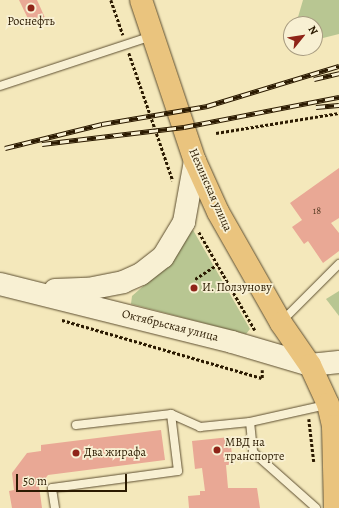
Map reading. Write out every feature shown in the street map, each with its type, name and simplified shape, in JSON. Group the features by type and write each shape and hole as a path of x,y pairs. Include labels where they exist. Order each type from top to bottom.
{"main road":[{"name":"Нехинская улица","path":"141,0 196,161 218,212 281,323 310,365 328,404 332,426 335,508"},
{"path":"31,291 88,289 123,282 142,274 163,257 184,222 188,211 196,161"},
{"name":"Октябрьская улица","path":"0,284 263,351 310,365 339,362"}],"lane":[{"path":"0,86 153,35"},
{"path":"281,323 339,264"},
{"path":"76,426 171,414 200,426 250,422 328,404"},
{"path":"55,508 52,488 178,471 171,414"},
{"path":"250,422 253,452 316,508"}],"path":[{"path":"111,0 124,37"},
{"path":"126,45 174,182"},
{"path":"216,133 339,113"},
{"path":"60,319 262,378 263,351 256,331 188,211"},
{"path":"195,279 218,264"}],"green space":[{"path":"303,0 339,0 339,34 323,38 323,16 298,16"},
{"path":"193,230 250,329 246,334 131,304 132,296 165,267"},
{"path":"339,291 339,316 326,299"}],"building":[{"path":"19,0 37,0 46,20 32,27"},
{"path":"339,168 339,218 331,223 339,233 339,251 323,263 308,241 304,244 292,227 302,220 290,203"},
{"path":"161,430 165,460 48,475 39,486 42,508 12,508 9,491 14,490 12,473 27,453 41,451 41,445"},
{"path":"230,437 233,465 226,465 228,488 257,488 260,508 189,508 188,496 200,495 200,491 205,491 202,468 195,469 192,441"}],"railway":[{"path":"5,148 102,124 207,106 339,66"},
{"path":"314,79 339,73"},
{"path":"42,144 184,127 339,97"},
{"path":"316,107 339,105"}],"place":[{"name":"Роснефть","path":"31,8"},
{"name":"И. Ползунову","path":"194,288"},
{"name":"МВД на транспорте","path":"217,450"},
{"name":"Два жирафа","path":"76,453"}]}
